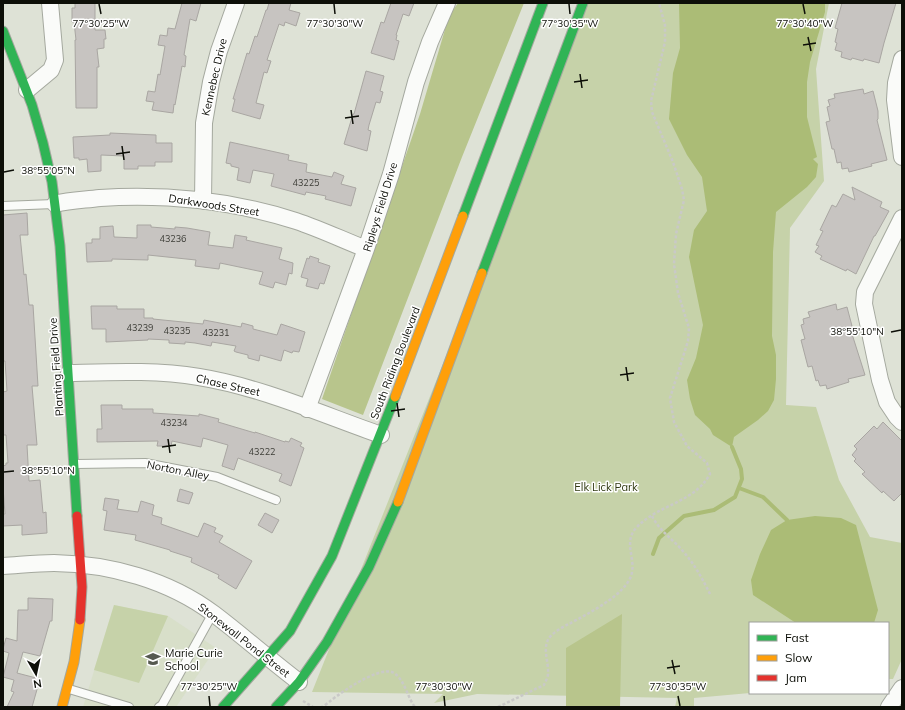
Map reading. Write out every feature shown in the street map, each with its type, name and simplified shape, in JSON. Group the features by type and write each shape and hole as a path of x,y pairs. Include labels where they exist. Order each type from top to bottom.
{"street":[{"path":"27,90 51,70 55,60 50,3"},
{"name":"Kennebec Drive","path":"203,201 204,123 211,82 219,51 236,3"},
{"name":"Ripleys Field Drive","path":"307,409 366,249 391,174 416,82 430,42 447,3"},
{"name":"South Riding Boulevard","path":"223,707 290,631 332,556 381,435 543,3"},
{"path":"276,707 298,682 327,642 369,567 396,506 583,3"},
{"name":"Planting Field Drive","path":"3,32 27,90 45,151 55,204 60,246 81,565 81,618 77,650 68,689 62,707"},
{"path":"902,58 896,83 895,100 902,157"},
{"name":"Darkwoods Street","path":"55,204 68,201 121,197 203,201 255,210 296,222 366,249"},
{"path":"902,218 864,292 864,304 880,380 887,402 902,422"},
{"name":"Chase Street","path":"69,374 136,371 168,373 230,383 260,392 381,435"},
{"name":"Stonewall Pond Street","path":"3,566 54,563 81,565 110,569 160,584 180,593 213,613 266,658 298,682"},
{"path":"889,707 902,688"}],"lane":[{"path":"3,206 55,204"},
{"name":"Norton Alley","path":"75,464 145,463 217,478 276,500"},
{"path":"159,707 162,705 213,613"},
{"path":"68,689 129,707"}],"path":[{"path":"498,707 544,685 548,675 546,647 550,638 559,629 612,598 624,587 631,576 632,562 630,540 633,531 652,516 699,489 710,474 707,463 687,446 674,422 670,398 688,341 689,328 678,293 674,264 676,234 684,200 673,162 652,112 651,100 665,42 665,25 659,3"},
{"path":"652,516 662,530 673,540 700,573 710,594"},
{"path":"321,707 344,691 377,673 388,671 394,673 400,678 410,701 415,707"}],"shaded area":[{"path":"458,3 524,3 462,157 363,415 322,399 420,114 449,16"},
{"path":"679,3 825,3 825,12 810,62 807,82 807,117 817,157 813,159 818,164 816,177 807,187 776,212 773,252 772,336 776,355 774,400 768,411 734,437 732,447 713,435 710,429 695,415 690,399 687,380 696,358 703,325 689,257 694,230 707,211 702,177 687,155 669,119 673,73 680,48"},
{"path":"815,516 841,518 856,525 878,610 874,622 794,622 753,595 751,580 760,554 771,530 787,520"},
{"name":"Marie Curie School","path":"114,605 168,616 216,648 176,707 83,707"},
{"path":"622,614 620,707 566,707 566,648"}],"green space":[{"name":"Elk Lick Park","path":"587,3 829,3 816,69 824,181 790,228 786,405 816,407 839,480 870,537 902,543 902,659 893,679 889,679 889,622 749,622 749,693 694,698 694,707 675,707 677,698 477,694 434,703 443,694 312,692"},
{"path":"114,605 168,616 139,683 94,670"}],"building":[{"path":"75,3 95,3 95,30 105,30 106,39 104,39 104,48 97,49 99,67 97,67 97,108 76,108 76,40 74,22 72,22 72,8 75,8"},
{"path":"182,3 201,3 196,21 190,19 184,55 186,56 185,67 182,66 173,113 152,110 154,102 146,101 148,91 155,92 158,74 160,75 165,46 158,45 160,35 167,36 168,28 175,29"},
{"path":"269,3 291,3 289,10 300,13 296,26 285,22 284,26 279,24 267,60 271,61 267,73 264,72 256,103 264,105 260,119 232,111 235,99 233,99 247,53 249,54 255,36 257,37"},
{"path":"391,3 414,3 409,16 403,14 396,35 396,40 399,41 394,60 371,53 381,22 384,23"},
{"path":"842,3 896,3 879,63 864,59 863,61 852,58 851,60 841,57 842,52 835,50 838,29 835,28"},
{"path":"366,71 384,76 380,91 383,92 380,103 376,102 369,125 368,130 371,131 367,151 344,144"},
{"path":"863,89 864,94 873,91 878,111 877,120 887,160 871,164 872,166 849,172 848,168 842,169 841,162 837,163 834,149 832,149 826,122 830,121 827,107 830,106 828,100 835,98 834,94"},
{"path":"110,133 156,135 156,143 172,143 172,162 155,162 155,166 138,166 138,169 124,169 124,156 101,155 101,171 88,172 87,159 79,160 79,158 74,158 73,137 110,135"},
{"path":"230,142 289,155 288,160 307,164 306,172 332,177 334,172 344,176 341,184 356,188 351,206 325,199 326,196 306,192 305,195 271,186 274,174 253,170 250,183 237,180 239,168 226,163"},
{"path":"852,187 882,202 880,207 889,211 874,236 856,274 820,259 822,256 815,252 819,246 816,245 823,231 820,230 832,205 836,207 843,194 855,200"},
{"path":"27,213 28,235 20,235 29,305 33,305 38,386 32,386 37,445 27,445 29,481 40,480 43,513 46,512 47,533 22,535 22,525 3,526 3,514 5,514 3,466 8,463 6,435 3,435 3,392 7,391 5,361 3,361 3,215"},
{"path":"137,225 151,225 151,227 175,229 175,227 187,228 210,232 208,245 233,248 235,235 247,237 246,240 282,248 279,259 293,263 292,274 289,273 286,285 275,282 273,288 259,284 263,272 220,263 219,269 195,266 196,260 148,255 148,260 112,259 112,261 87,262 86,243 92,243 92,239 100,239 100,227 113,226 114,237 137,238"},
{"path":"310,256 319,259 318,262 330,266 324,284 320,283 318,289 306,286 308,279 301,277 307,258 309,259"},
{"path":"836,304 837,310 847,307 852,326 852,334 865,375 848,379 849,382 827,389 826,385 820,386 818,380 816,381 812,366 808,367 801,340 805,339 801,325 804,324 803,319 810,317 808,312"},
{"path":"91,306 117,306 117,309 144,309 144,318 203,324 204,320 241,327 242,323 253,326 253,329 277,335 281,324 305,332 299,352 293,351 292,353 284,350 281,361 260,355 259,361 248,358 248,355 234,351 236,346 212,342 211,346 185,342 185,344 169,343 169,340 148,339 106,342 106,329 92,329"},
{"path":"101,405 122,405 122,409 153,409 153,413 199,416 199,414 219,419 218,422 285,442 289,442 291,438 302,443 300,446 304,448 291,486 279,481 282,474 238,458 234,470 222,466 228,445 203,438 201,447 172,441 171,446 157,446 158,441 97,442 97,429 102,429"},
{"path":"883,422 902,441 902,493 894,501 883,491 882,493 862,474 865,472 854,461 856,459 852,455 857,449 854,446 874,426 877,429"},
{"path":"180,489 193,493 189,504 177,501"},
{"path":"105,498 119,500 117,509 138,512 141,501 154,505 152,515 162,518 161,524 198,537 204,523 216,528 214,532 223,536 219,542 252,561 236,589 218,578 219,575 191,562 192,558 135,540 136,535 104,530 107,511 103,510"},
{"path":"265,513 279,520 272,533 258,525"},
{"path":"28,598 53,599 52,621 50,621 40,656 23,652 17,673 40,679 32,707 7,707 14,692 11,691 14,680 3,677 9,653 3,651 3,649 6,638 17,641 18,610 28,610"}],"waterway":[{"path":"653,554 659,538 684,516 714,510 735,497 742,479 741,469 732,447"},
{"path":"739,488 763,497 787,520"}],"traffic: fast":[{"path":"463,216 543,3"},
{"path":"482,273 583,3"},
{"path":"3,31 32,105 52,182 60,246 77,516"},
{"path":"223,707 290,631 332,556 395,397"},
{"path":"276,707 299,682 327,642 369,567 398,502"}],"traffic: slow":[{"path":"395,397 463,216"},
{"path":"398,502 482,273"},
{"path":"62,707 74,662 80,620"}],"traffic: jam":[{"path":"77,516 82,587 80,620"}],"place":[{"name":"Marie Curie School","path":"153,659"}]}
